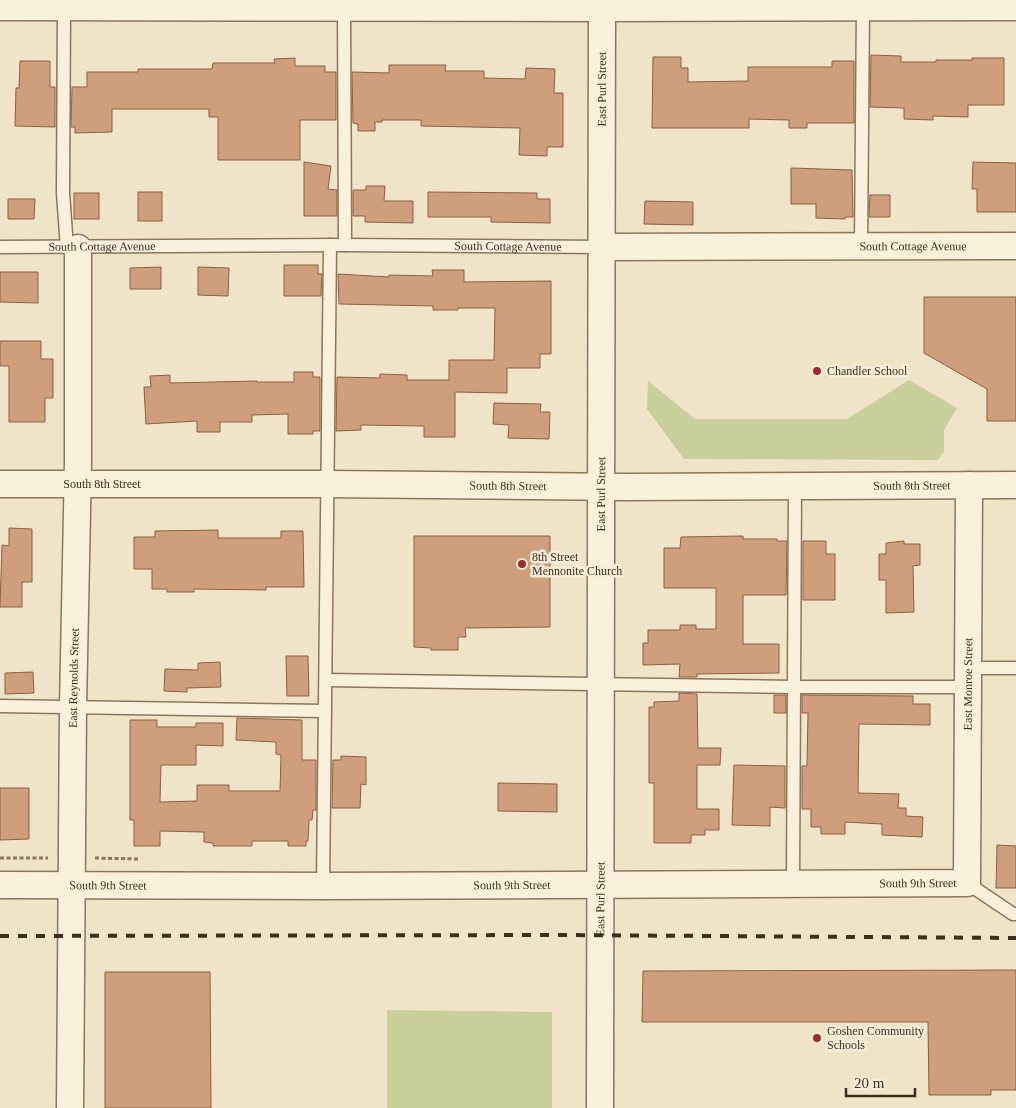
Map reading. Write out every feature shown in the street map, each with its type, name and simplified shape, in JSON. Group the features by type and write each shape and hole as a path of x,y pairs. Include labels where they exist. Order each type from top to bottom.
{"street":[{"path":"0,7 64,4 862,4 1016,7"},
{"name":"East Purl Street","path":"600,1108 602,4"},
{"name":"South Cottage Avenue","path":"602,247 1016,246"},
{"name":"East Reynolds Street","path":"70,1108 73,707 78,485 72,248"},
{"name":"South 8th Street","path":"0,484 327,484 601,487 1016,486"},
{"name":"East Monroe Street","path":"967,882 969,485"},
{"name":"South 9th Street","path":"0,885 323,886 967,882"}],"lane":[{"path":"64,4 63,193 72,248"},
{"path":"344,4 345,245"},
{"path":"861,246 862,4"},
{"path":"323,886 330,245"},
{"name":"South Cottage Avenue","path":"0,247 330,245 602,247"},
{"path":"793,884 795,486"},
{"path":"326,680 794,687 969,677 1016,668"},
{"path":"0,706 325,712"},
{"name":"South 9th Street","path":"967,882 1012,914 1016,914"}],"green space":[{"path":"909,380 957,408 944,430 944,452 938,460 684,459 647,409 648,381 695,419 847,419"},
{"path":"387,1010 552,1012 552,1108 387,1108"}],"building":[{"path":"871,55 901,56 901,62 1004,58 1004,105 968,105 968,117 933,116 933,120 904,119 904,108 870,107"},
{"path":"653,57 681,57 681,68 688,68 688,82 748,81 748,67 832,67 832,61 854,61 854,123 807,123 807,128 789,128 789,120 749,119 749,128 652,128"},
{"path":"295,58 295,66 325,66 325,72 336,72 336,120 300,120 300,160 218,160 218,117 209,117 209,109 112,109 112,132 75,133 75,127 71,127 72,87 87,87 87,72 138,72 138,69 212,69 213,63 275,63 274,59"},
{"path":"20,61 50,61 50,87 55,87 55,127 15,126 16,88 19,88"},
{"path":"389,65 446,65 445,71 484,71 484,78 525,79 526,68 555,69 554,93 563,93 563,147 547,147 547,156 519,155 520,128 421,126 421,120 382,120 382,122 375,122 375,131 358,131 358,124 353,123 352,72 389,73"},
{"path":"304,162 331,166 328,189 337,190 337,216 304,216"},
{"path":"973,162 1016,163 1016,212 977,212 977,189 972,189"},
{"path":"791,168 852,170 853,217 845,217 845,219 816,218 816,204 791,204"},
{"path":"366,186 385,186 384,201 413,201 413,223 365,222 365,216 353,216 353,190 366,190"},
{"path":"138,192 162,192 162,221 138,221"},
{"path":"428,192 537,193 537,199 550,199 550,223 491,222 491,217 428,217"},
{"path":"74,193 99,193 99,219 74,219"},
{"path":"870,195 890,195 890,217 869,217"},
{"path":"8,199 35,199 34,219 8,219"},
{"path":"645,201 693,202 693,225 644,224"},
{"path":"284,265 318,265 318,274 322,274 321,296 284,296"},
{"path":"161,267 161,289 130,289 130,268"},
{"path":"198,267 229,268 228,296 198,295"},
{"path":"432,270 464,270 464,282 551,281 551,354 540,354 540,368 507,368 507,393 455,392 455,437 424,437 424,426 361,425 361,430 336,431 337,377 380,378 380,374 407,375 407,380 449,380 449,360 494,360 495,308 433,310 433,306 339,304 338,274 389,277 389,275 433,276"},
{"path":"0,272 38,272 38,303 0,302"},
{"path":"924,297 1016,297 1016,421 987,421 987,389 924,353"},
{"path":"0,341 41,341 41,359 53,359 53,398 45,398 45,422 9,422 9,366 0,366"},
{"path":"294,372 313,372 313,377 320,377 320,431 313,431 313,434 288,434 288,414 252,415 252,422 220,422 220,432 197,432 197,421 146,424 144,387 151,387 150,376 170,375 170,383 294,382"},
{"path":"494,403 541,404 540,412 550,412 549,439 508,438 509,425 493,424"},
{"path":"9,528 32,529 32,582 22,582 22,607 0,607 2,545 9,546"},
{"path":"218,530 218,538 281,538 281,531 303,531 304,587 266,587 266,590 194,589 194,592 167,592 167,589 152,589 152,569 134,569 134,537 155,537 155,531"},
{"path":"414,536 550,536 550,627 465,628 466,637 458,637 458,650 431,650 431,648 414,647"},
{"path":"743,536 743,539 777,539 777,541 787,541 786,595 743,595 743,644 779,644 779,673 697,674 697,677 679,677 680,664 643,665 643,643 648,643 648,630 680,630 680,625 696,625 696,629 716,629 716,588 664,588 664,548 680,548 681,537"},
{"path":"803,541 826,541 826,554 835,554 835,600 803,600"},
{"path":"904,541 904,544 920,544 920,565 913,566 914,612 886,613 886,580 879,580 879,554 886,554 886,543"},
{"path":"286,656 308,656 309,696 287,696"},
{"path":"220,662 221,687 187,688 187,692 164,691 165,669 198,670 198,663"},
{"path":"33,672 34,693 5,694 5,673"},
{"path":"679,693 697,694 698,748 721,748 720,765 697,765 697,809 719,809 719,830 705,830 705,835 691,835 691,843 654,843 654,783 649,783 649,707 654,707 654,702 679,701"},
{"path":"774,695 786,695 786,713 774,713"},
{"path":"802,695 913,696 913,704 930,704 930,725 859,724 858,793 899,794 898,808 906,808 906,816 923,817 922,837 882,835 882,824 845,822 845,834 821,834 821,827 811,827 811,809 802,809 802,766 807,766 808,713 802,713"},
{"path":"237,718 302,720 302,760 316,760 316,810 313,810 312,820 309,820 306,846 288,846 288,841 252,841 252,846 213,846 213,843 204,842 204,832 160,831 160,846 134,846 134,820 130,820 130,720 157,720 157,727 196,727 196,723 223,723 223,746 196,745 196,765 161,765 160,802 197,801 197,785 229,785 229,791 280,791 281,755 276,754 276,742 236,740"},
{"path":"341,756 366,757 366,785 361,784 360,808 332,808 333,760 341,760"},
{"path":"734,765 785,766 785,808 770,807 770,826 732,825"},
{"path":"498,783 557,784 557,812 498,811"},
{"path":"0,788 29,788 29,839 0,840"},
{"path":"997,845 1016,846 1016,888 996,888"},
{"path":"1016,970 1016,1090 991,1090 991,1095 929,1095 928,1022 642,1022 643,971"},
{"path":"105,972 210,972 211,1108 105,1108"}],"railway":[{"path":"0,936 561,935 1016,938"}],"place":[{"name":"Chandler School","path":"817,371"},
{"name":"8th Street Mennonite Church","path":"522,564"},
{"name":"Goshen Community Schools","path":"817,1038"}]}
